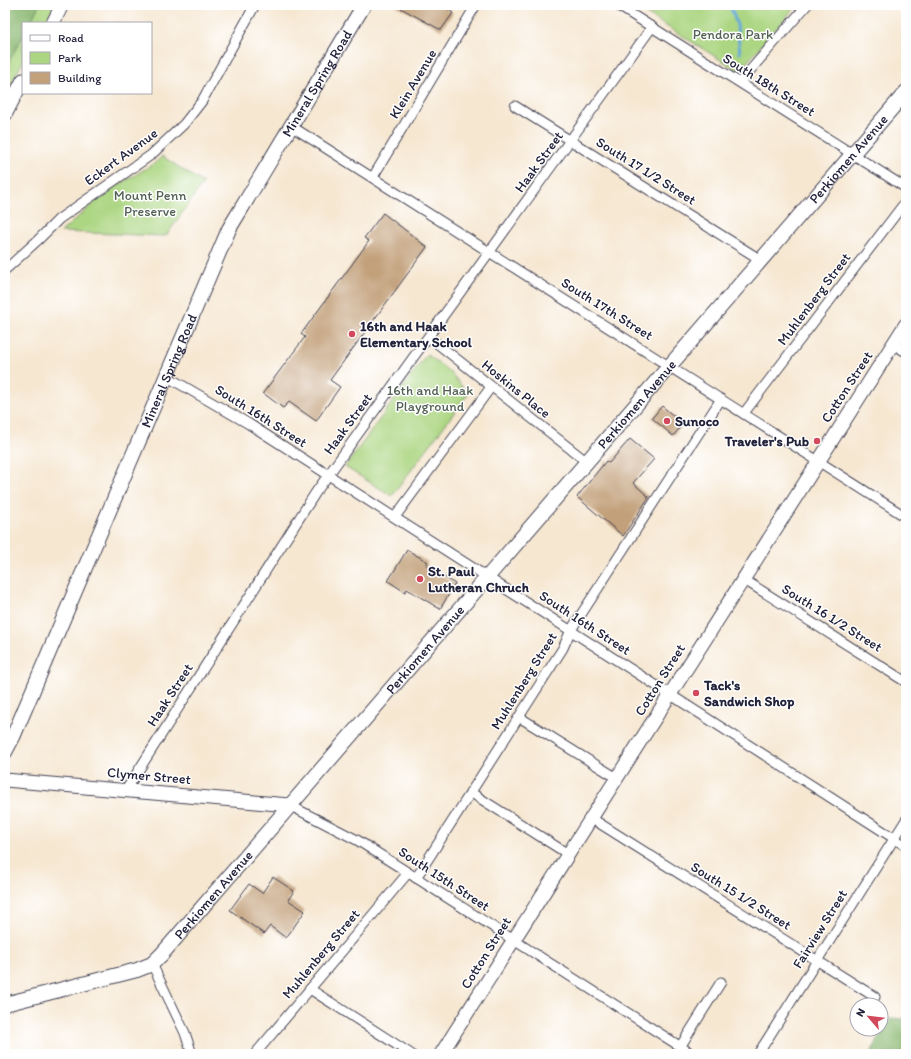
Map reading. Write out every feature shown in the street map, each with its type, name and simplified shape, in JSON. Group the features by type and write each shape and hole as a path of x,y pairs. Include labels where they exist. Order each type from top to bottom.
{"main road":[{"name":"Mineral Spring Road","path":"5,752 13,737 229,229 364,5"},
{"name":"Perkiomen Avenue","path":"5,1004 137,970 152,964 906,92"}],"street":[{"path":"54,22 62,5"},
{"name":"Eckert Avenue","path":"5,270 38,240 59,218 151,155 184,124 202,101 255,5"},
{"name":"Klein Avenue","path":"373,177 476,5"},
{"name":"South 18th Street","path":"617,5 906,188"},
{"path":"740,82 807,5"},
{"name":"Haak Street","path":"126,790 328,475 491,252 652,27"},
{"path":"5,115 22,82"},
{"name":"South 17 1/2 Street","path":"515,106 761,260"},
{"name":"South 17th Street","path":"291,126 819,460 906,517"},
{"name":"Muhlenberg Street","path":"744,413 906,201"},
{"name":"Cotton Street","path":"441,1054 906,324"},
{"name":"Hoskins Place","path":"429,337 587,462"},
{"path":"893,344 906,352"},
{"name":"South 16th Street","path":"166,376 249,424 906,846"},
{"path":"395,517 491,387"},
{"name":"Muhlenberg Street","path":"255,1054 310,989 412,875 470,792 519,717 563,648 571,630 721,399"},
{"name":"South 16 1/2 Street","path":"743,578 906,682"},
{"path":"519,717 617,778"},
{"name":"Clymer Street","path":"5,780 290,805"},
{"path":"470,792 568,854"},
{"name":"South 15th Street","path":"290,805 357,840 692,1054"},
{"name":"South 15 1/2 Street","path":"591,818 875,997"},
{"name":"Fairview Street","path":"758,1054 906,820"},
{"path":"152,964 185,1033 192,1054"},
{"path":"680,1047 720,982"},
{"path":"310,989 411,1054"}],"green space":[{"path":"5,5 55,5 46,22 22,22 22,64 5,94"},
{"path":"5,5 39,5 30,22 22,22 22,37 5,69"},
{"name":"Pendora Park","path":"632,5 797,5 741,69 737,70"},
{"name":"Mount Penn Preserve","path":"162,156 203,183 166,236 61,232 105,193 155,163"},
{"name":"16th and Haak Playground","path":"427,354 451,373 468,394 392,496 345,467"},
{"path":"891,1018 906,1019 906,1054 870,1054 880,1037 889,1037 889,1021"}],"building":[{"path":"395,5 448,5 446,8 453,13 441,30"},
{"path":"383,213 427,247 330,380 340,387 316,421 289,402 283,408 263,393 305,337 301,334 369,241 364,238"},
{"name":"Sunoco","path":"662,406 683,424 673,436 652,418"},
{"path":"630,439 654,459 633,483 649,497 623,536 577,497 606,461 609,463"},
{"name":"St. Paul Lutheran Chruch","path":"407,550 428,562 426,565 455,584 440,609 407,589 405,592 388,581"},
{"path":"273,877 294,891 288,900 305,911 286,938 270,926 264,934 230,910 249,884 262,893"}],"waterway":[{"path":"730,5 737,25 740,53"}],"place":[{"name":"16th and Haak Elementary School","path":"352,334"},
{"name":"Sunoco","path":"667,421"},
{"name":"Traveler's Pub","path":"817,441"},
{"name":"St. Paul Lutheran Chruch","path":"420,579"},
{"name":"Tack's Sandwich Shop","path":"696,693"}]}
